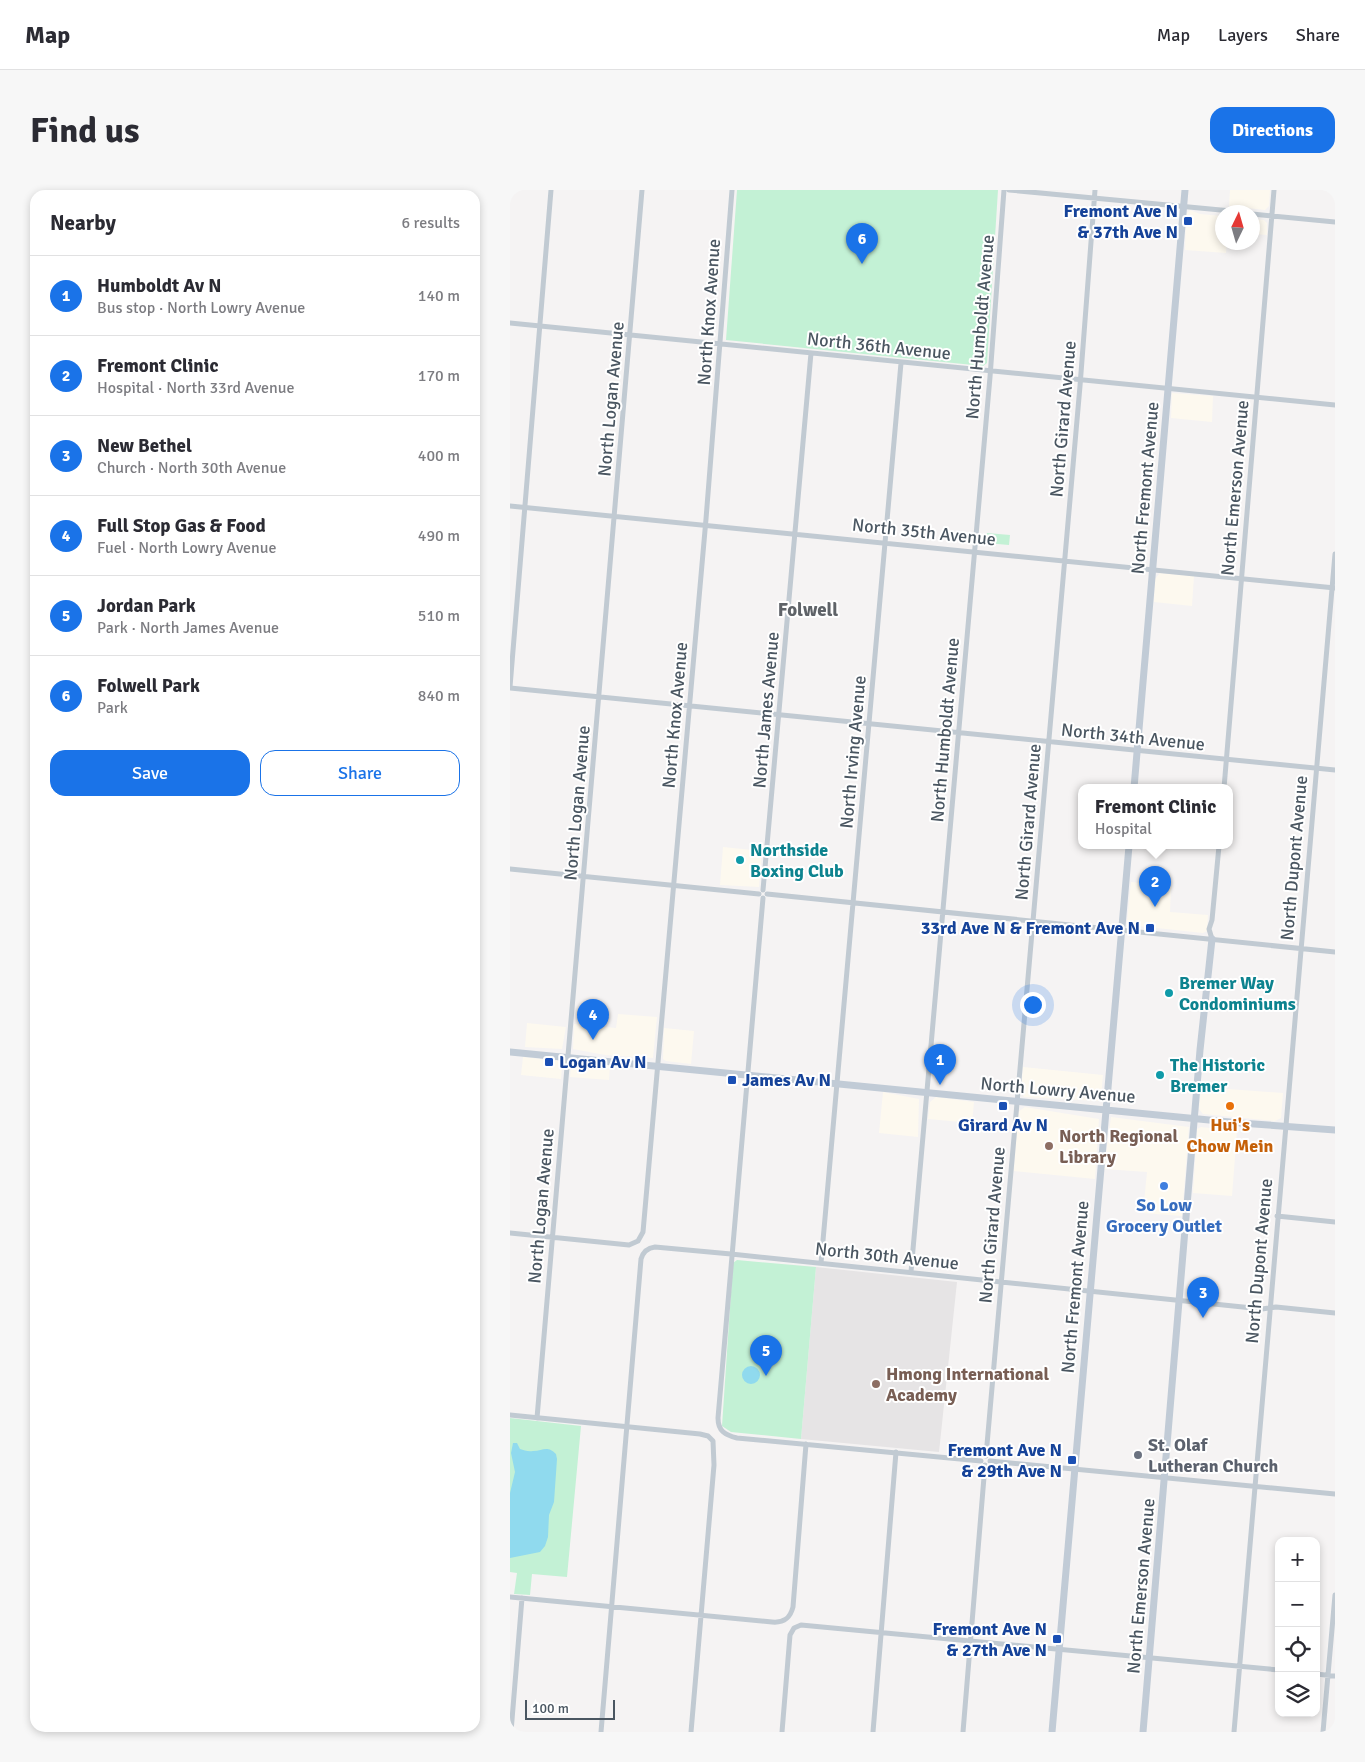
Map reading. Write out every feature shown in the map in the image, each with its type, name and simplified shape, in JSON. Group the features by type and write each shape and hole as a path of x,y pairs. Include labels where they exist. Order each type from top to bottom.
{"street":[{"path":"510,687 551,190"},
{"name":"North Logan Avenue","path":"537,1418 616,517 642,190"},
{"name":"North Knox Avenue","path":"553,1237 627,1245 638,1241 643,1232 706,525 732,190"},
{"name":"North Humboldt Avenue","path":"911,1272 959,733 1004,190"},
{"path":"1009,190 1215,210"},
{"name":"North Girard Avenue","path":"985,1462 1080,381 1095,190"},
{"name":"North Fremont Avenue","path":"1134,784 1185,190"},
{"name":"North Emerson Avenue","path":"1224,784 1274,190"},
{"path":"1260,214 1335,222"},
{"name":"North 36th Avenue","path":"510,323 1335,405"},
{"name":"North James Avenue","path":"806,1444 737,1438 721,1431 718,1418 811,353"},
{"name":"North Irving Avenue","path":"821,1263 901,363"},
{"name":"North 35th Avenue","path":"510,506 1334,588"},
{"name":"North Dupont Avenue","path":"1234,1732 1284,1127 1334,588 1335,554"},
{"name":"North 34th Avenue","path":"510,687 600,698 1335,770"},
{"name":"North Fremont Avenue","path":"1052,1732 1129,849"},
{"name":"North Emerson Avenue","path":"1143,1732 1194,1118 1212,939 1209,929 1212,920 1219,849"},
{"path":"510,869 1335,952"},
{"name":"North Lowry Avenue","path":"510,1052 1016,1102 1335,1130"},
{"path":"1277,1216 1335,1222"},
{"path":"510,1233 553,1237"},
{"name":"North 30th Avenue","path":"626,1426 640,1259 646,1250 655,1247 1180,1301 1335,1313"},
{"path":"510,1415 700,1434 712,1439 715,1451 691,1732"},
{"path":"600,1732 626,1426"},
{"path":"510,1597 772,1622 781,1622 787,1619 792,1607 806,1444 1335,1494"},
{"path":"873,1732 896,1452"},
{"path":"963,1732 985,1462"},
{"path":"1323,1732 1335,1595"},
{"path":"511,1732 522,1598"},
{"path":"782,1732 790,1636 794,1628 807,1625 1275,1670"},
{"path":"1320,1674 1335,1676"}],"shaded area":[{"path":"1230,190 1270,190 1269,206 1265,210 1260,209 1260,205 1229,205"},
{"path":"1190,210 1200,214 1215,215 1215,250 1226,250 1226,253 1185,250 1186,214"},
{"path":"1260,220 1267,223 1267,235 1260,234"},
{"path":"1172,393 1213,396 1212,422 1171,418"},
{"path":"1160,573 1194,576 1192,606 1154,602 1155,579"},
{"path":"723,847 762,851 759,887 720,885"},
{"path":"1131,882 1171,886 1170,912 1208,915 1207,931 1203,933 1129,925 1127,921"},
{"path":"618,1014 657,1017 653,1058 605,1055 573,1049 574,1024 616,1028"},
{"path":"527,1023 566,1027 562,1049 525,1047"},
{"path":"664,1028 694,1031 691,1064 663,1059"},
{"path":"523,1057 559,1061 562,1066 561,1079 521,1075"},
{"path":"576,1062 610,1066 609,1080 570,1077 571,1066"},
{"path":"1023,1067 1103,1075 1101,1098 1098,1101 1024,1097 1021,1091"},
{"path":"1201,1087 1283,1093 1281,1118 1275,1121 1203,1114 1199,1109"},
{"path":"883,1092 919,1099 918,1137 879,1133"},
{"path":"936,1097 974,1102 972,1123 928,1119 930,1102"},
{"path":"1025,1107 1099,1119 1095,1179 1014,1171 1018,1112"},
{"path":"1111,1117 1189,1127 1182,1216 1143,1213 1147,1172 1104,1169"},
{"path":"1201,1127 1237,1131 1232,1196 1193,1193 1197,1129"},
{"name":"Hmong International Academy","path":"816,1267 957,1282 939,1452 801,1439"}],"green space":[{"path":"737,190 998,190 987,363 983,366 726,340"},
{"path":"987,533 1010,535 1009,545 986,543"},
{"path":"737,1260 816,1267 801,1439 731,1432 722,1426 733,1263"},
{"path":"510,1418 581,1426 567,1577 532,1574 530,1595 514,1594 517,1573 510,1572"}],"water":[{"path":"751,1366 757,1369 760,1375 757,1381 751,1384 745,1381 742,1375 745,1369"},
{"path":"513,1443 517,1443 520,1449 528,1451 550,1450 556,1454 557,1459 554,1502 549,1515 548,1537 545,1546 540,1552 510,1558 510,1493 515,1472 511,1453"}],"place":[{"name":"Fremont Ave N & 37th Ave N","path":"1188,221"},
{"name":"Folwell Park","path":"862,264"},
{"name":"Northside Boxing Club","path":"740,860"},
{"name":"Fremont Clinic","path":"1155,907"},
{"name":"33rd Ave N & Fremont Ave N","path":"1150,928"},
{"name":"Bremer Way Condominiums","path":"1169,993"},
{"name":"Full Stop Gas & Food","path":"593,1040"},
{"name":"Logan Av N","path":"549,1062"},
{"name":"The Historic Bremer","path":"1160,1075"},
{"name":"James Av N","path":"732,1080"},
{"name":"Humboldt Av N","path":"940,1085"},
{"name":"Girard Av N","path":"1003,1106"},
{"name":"Hui's Chow Mein","path":"1230,1106"},
{"name":"North Regional Library","path":"1049,1146"},
{"name":"So Low Grocery Outlet","path":"1164,1186"},
{"name":"New Bethel","path":"1203,1318"},
{"name":"Jordan Park","path":"766,1376"},
{"name":"Hmong International Academy","path":"876,1384"},
{"name":"St. Olaf Lutheran Church","path":"1138,1455"},
{"name":"Fremont Ave N & 29th Ave N","path":"1072,1460"},
{"name":"Fremont Ave N & 27th Ave N","path":"1057,1639"}],"district":[{"name":"Folwell","path":"808,609"}]}
